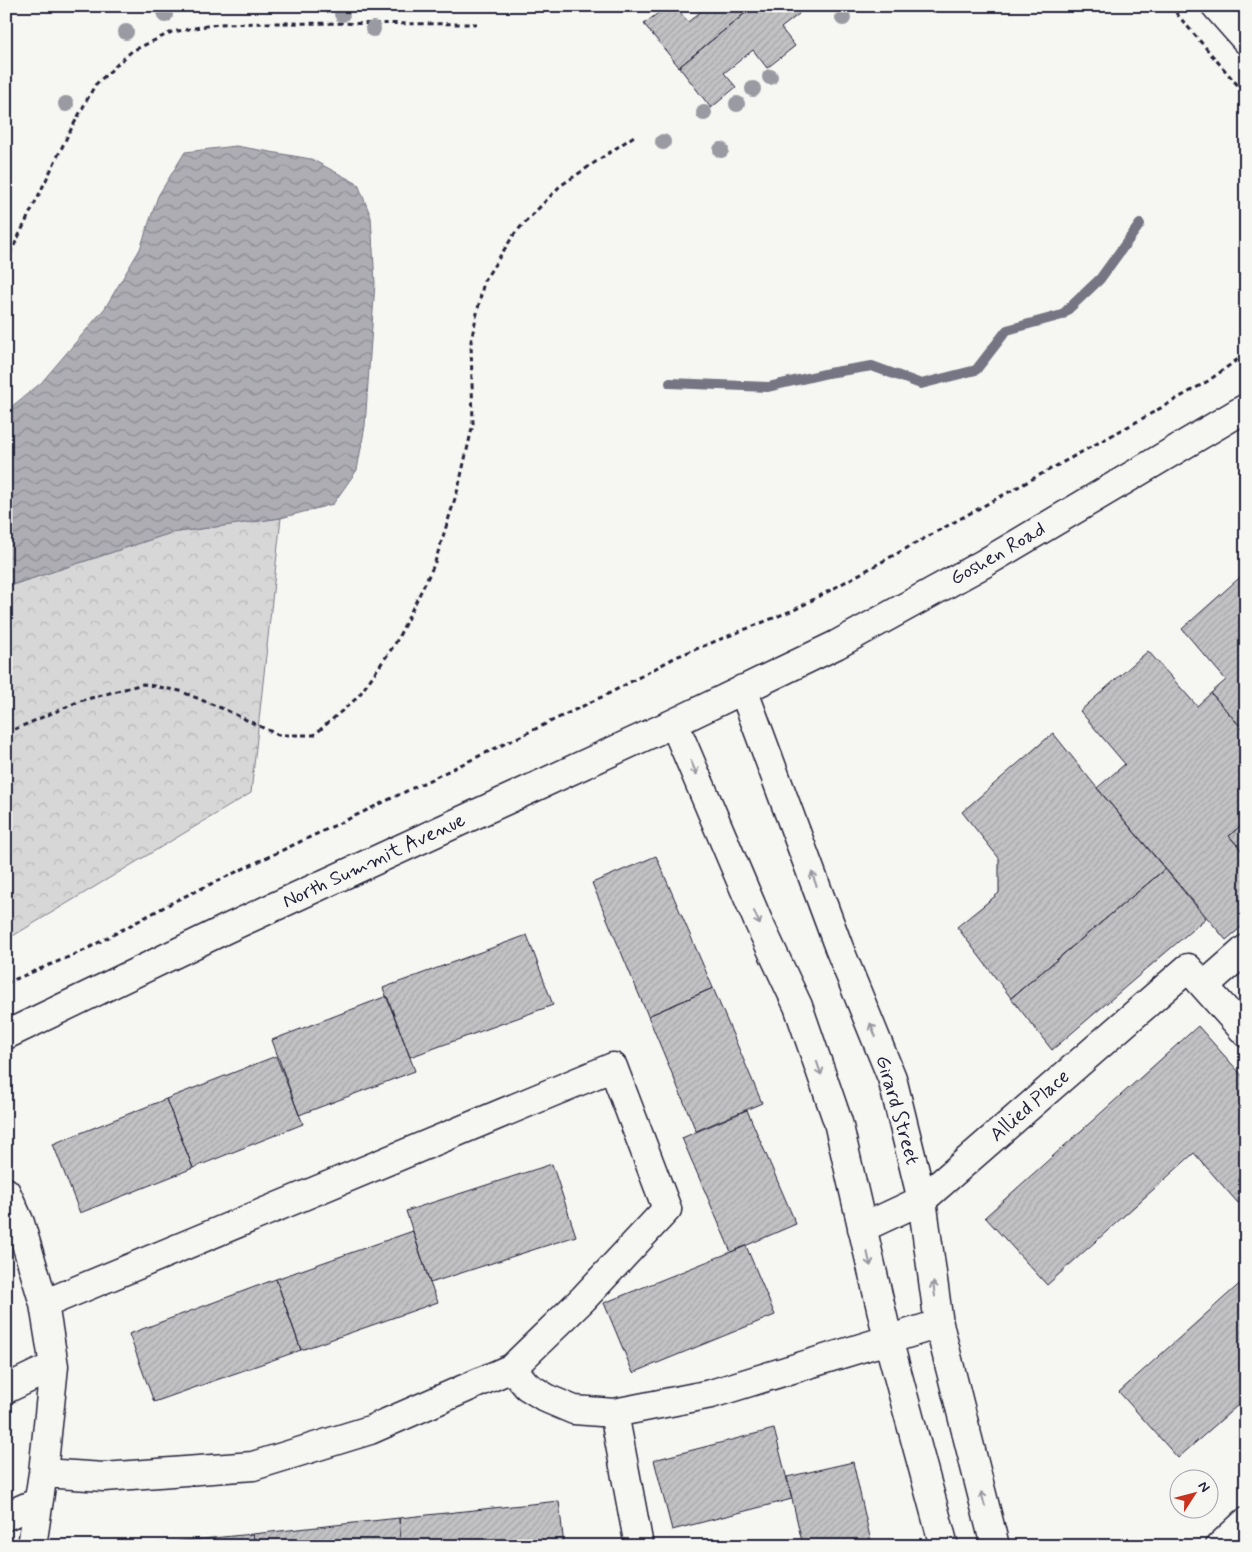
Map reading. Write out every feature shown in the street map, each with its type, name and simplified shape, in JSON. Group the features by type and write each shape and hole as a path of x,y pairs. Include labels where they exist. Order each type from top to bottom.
{"street":[{"path":"1216,6 1246,40"},
{"name":"Goshen Road","path":"743,689 836,645 983,564 1246,408"},
{"name":"North Summit Avenue","path":"6,1035 226,929 674,723 743,689"},
{"name":"Girard Street","path":"743,689 839,948 892,1078 922,1200 939,1324 995,1546"},
{"path":"674,723 758,921 798,1006 838,1122 888,1339 944,1546"},
{"name":"Allied Place","path":"862,1228 922,1200 1196,977 1246,949"},
{"path":"1196,977 1246,1032"},
{"path":"43,1473 104,1477 253,1466 370,1430 512,1368 583,1299 667,1210 613,1066 44,1304"},
{"path":"6,1192 20,1223 44,1304 54,1366 43,1473 32,1546"},
{"path":"512,1368 527,1386 548,1399 574,1410 614,1413 711,1394 939,1324"},
{"path":"6,1389 54,1366"},
{"path":"614,1413 639,1546"},
{"path":"6,1516 38,1502"},
{"path":"1220,1546 1246,1522"}],"path":[{"path":"1170,6 1246,96"},
{"path":"6,262 68,135 95,85 132,51 172,32 218,24 476,24"},
{"path":"6,732 80,701 143,684 180,691 278,735 314,735 358,697 395,644 434,565 458,489 473,424 471,340 484,281 515,234 560,186 637,134"},
{"path":"6,983 83,951 177,900 612,692 676,657 796,609 1208,381 1241,357 1246,351"}],"green space":[{"path":"281,518 251,793 6,940 6,587 171,533"}],"water":[{"path":"236,146 311,159 358,184 371,217 375,283 365,426 357,470 333,504 281,518 171,533 6,587 6,411 41,383 105,308 140,249 158,196 185,152"}],"building":[{"path":"667,6 675,6 688,22 708,6 754,6 679,67 644,24"},
{"path":"754,6 793,6 799,14 781,28 795,46 767,68 753,50 724,73 736,87 711,108 679,67"},
{"path":"1246,572 1246,733 1211,693 1226,680 1182,629"},
{"path":"1148,651 1197,706 1211,693 1246,733 1246,821 1229,836 1246,855 1246,923 1226,940 1097,788 1125,764 1080,711"},
{"path":"1053,733 1165,869 1011,998 957,927 999,893 999,858 962,812"},
{"path":"1246,821 1246,855 1229,836"},
{"path":"656,856 713,988 648,1016 592,883"},
{"path":"1165,869 1206,918 1052,1050 1011,998"},
{"path":"527,935 553,1005 410,1057 383,988"},
{"path":"713,988 762,1103 696,1131 648,1016"},
{"path":"387,996 415,1071 299,1115 272,1040"},
{"path":"1198,1026 1246,1080 1246,1196 1238,1203 1194,1153 1047,1285 985,1217"},
{"path":"276,1056 303,1124 193,1168 166,1099"},
{"path":"166,1099 193,1168 80,1213 53,1144"},
{"path":"747,1110 796,1224 731,1252 682,1138"},
{"path":"552,1164 576,1236 430,1283 406,1211"},
{"path":"413,1231 438,1302 301,1350 276,1279"},
{"path":"746,1246 775,1315 633,1373 604,1303"},
{"path":"1246,1278 1246,1398 1178,1458 1119,1392"},
{"path":"276,1279 301,1350 154,1402 129,1334"},
{"path":"774,1429 792,1499 672,1530 654,1460"},
{"path":"853,1462 872,1546 803,1546 787,1477"},
{"path":"559,1501 564,1546 401,1546 399,1518"},
{"path":"399,1518 401,1546 255,1546 253,1534"},
{"path":"253,1534 255,1546 131,1546"}],"waterway":[{"path":"670,383 768,387 828,373 872,366 921,384 976,370 1007,330 1062,315 1100,279 1140,224"}]}
